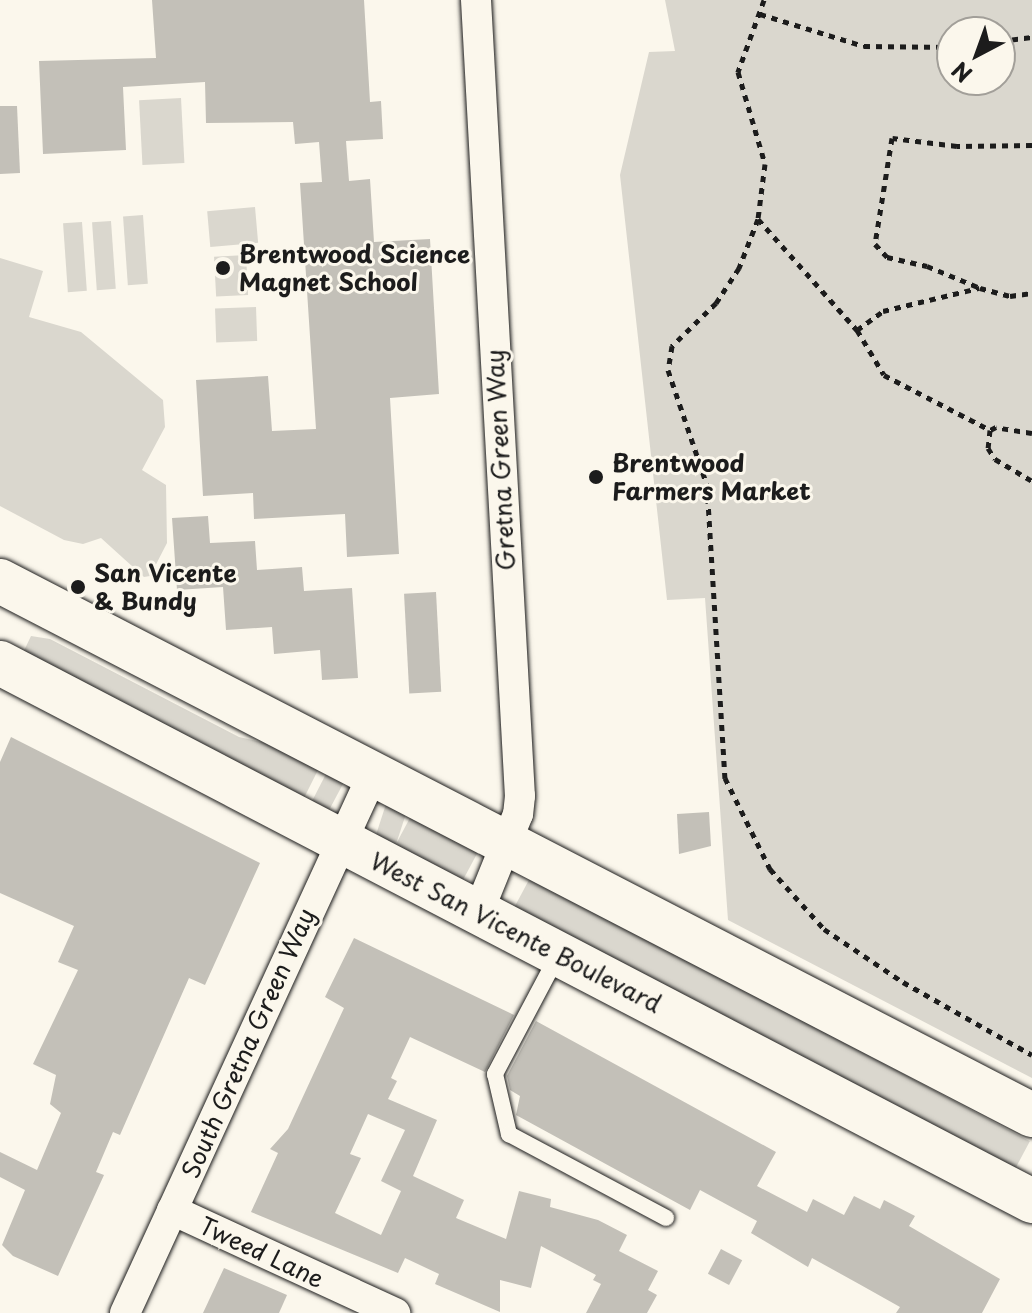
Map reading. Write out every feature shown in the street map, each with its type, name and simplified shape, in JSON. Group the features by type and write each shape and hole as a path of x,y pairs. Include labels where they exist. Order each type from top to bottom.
{"main road":[{"path":"0,581 1032,1115"},
{"name":"West San Vicente Boulevard","path":"0,663 1032,1201"}],"street":[{"name":"Gretna Green Way","path":"476,0 520,796 506,844 478,913"},
{"name":"South Gretna Green Way","path":"125,1313 373,774"},
{"name":"Tweed Lane","path":"172,1210 395,1313"}],"lane":[{"path":"558,953 495,1074 509,1134 666,1218"}],"path":[{"path":"764,0 738,72 765,164 758,219 739,268 716,303 672,346 668,370 707,485 725,778 770,869 824,929 903,982 1032,1055"},
{"path":"760,14 864,46 936,47"},
{"path":"1032,145 957,146 889,140 875,244 879,252 980,288 1010,296 1032,293"},
{"path":"758,219 857,330 884,375 990,430 1032,433"},
{"path":"857,330 883,311 980,288"},
{"path":"990,430 988,448 995,459 1032,481"}],"shaded area":[{"path":"665,0 1032,0 1032,1078 728,920 705,598 667,600 620,175 649,52 675,51"},
{"path":"181,98 184,163 142,165 139,100"},
{"path":"255,207 258,243 210,247 207,211"},
{"path":"143,215 148,284 128,285 123,216"},
{"path":"111,221 116,289 97,290 92,222"},
{"path":"82,222 87,291 68,292 63,223"},
{"path":"246,255 248,295 216,297 214,257"},
{"path":"0,258 43,271 29,317 81,332 163,400 165,427 142,470 166,485 167,543 150,576 144,577 101,538 83,544 64,540 0,506"},
{"path":"256,307 257,341 216,342 215,308"},
{"path":"31,636 50,639 239,737 279,746 320,766 301,804 21,657"},
{"path":"328,770 344,782 327,814 309,807"},
{"path":"386,804 407,811 395,847 374,840"},
{"path":"412,814 479,850 459,887 392,851"},
{"path":"531,876 1030,1141 1010,1178 511,913"}],"building":[{"path":"152,0 364,0 370,102 381,101 383,139 346,141 349,181 370,179 374,242 430,239 439,394 390,398 399,554 347,557 345,514 254,519 253,493 203,496 196,380 268,376 272,431 316,429 300,183 322,182 319,142 295,144 293,122 206,123 205,82 123,87 126,150 43,154 39,61 156,58"},
{"path":"0,106 17,106 20,173 0,174"},
{"path":"208,516 210,543 255,541 257,570 302,567 304,591 352,588 358,678 322,680 320,650 274,654 272,627 226,630 223,587 177,590 172,518"},
{"path":"436,592 441,692 409,694 404,594"},
{"path":"11,737 260,863 205,985 189,978 120,1135 113,1132 96,1172 104,1175 58,1276 13,1256 2,1245 25,1190 0,1177 0,1152 37,1170 61,1113 50,1104 56,1075 33,1064 78,970 58,962 74,926 0,893 0,762"},
{"path":"709,812 711,846 679,854 677,814"},
{"path":"354,938 514,1015 485,1072 410,1037 391,1078 397,1081 388,1099 437,1120 413,1176 464,1200 456,1218 506,1239 519,1191 551,1199 550,1207 598,1220 627,1235 619,1251 658,1271 648,1290 657,1295 647,1313 586,1313 601,1284 593,1280 596,1275 541,1246 531,1288 500,1280 500,1312 435,1284 439,1274 405,1258 398,1273 251,1212 278,1153 270,1149 288,1129 344,1008 325,997","holes":["368,1114 405,1130 381,1181 401,1191 381,1235 335,1213 361,1158 350,1154"]},
{"path":"536,1021 776,1152 757,1186 807,1212 813,1199 844,1215 854,1196 880,1209 884,1200 915,1216 909,1226 1000,1279 982,1313 896,1313 900,1307 812,1258 808,1267 751,1233 757,1221 700,1190 690,1210 516,1115 520,1096 510,1090 507,1076"},
{"path":"721,1249 742,1260 729,1285 708,1274"},
{"path":"224,1268 287,1295 279,1313 203,1313"}],"place":[{"name":"Brentwood Science Magnet School","path":"223,268"},
{"name":"Brentwood Farmers Market","path":"596,477"},
{"name":"San Vicente & Bundy","path":"78,587"}]}
